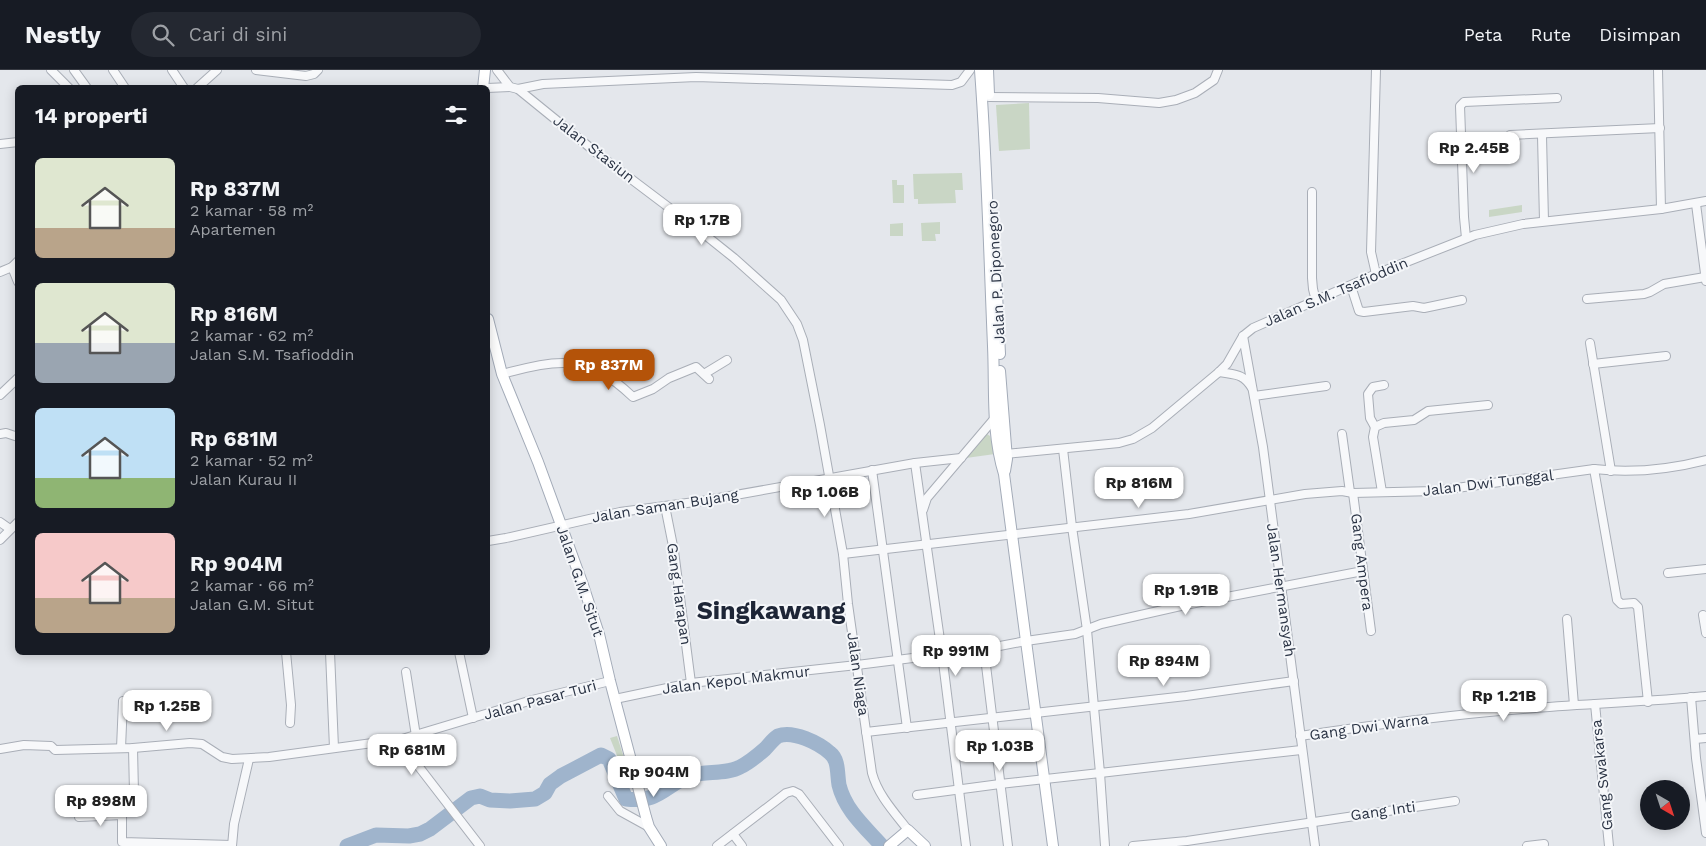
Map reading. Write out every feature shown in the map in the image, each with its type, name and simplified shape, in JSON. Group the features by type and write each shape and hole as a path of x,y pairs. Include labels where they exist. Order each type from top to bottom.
{"main road":[{"path":"483,85 485,70"},
{"name":"Jalan P. Diponegoro","path":"980,70 987,192 994,418 998,456 1004,474"},
{"name":"Jalan P. Diponegoro","path":"988,70 1000,334 1000,377 1006,454 1004,474"},
{"name":"Jalan G.M. Situt","path":"490,327 502,374 562,524 599,634 648,822 661,846"},
{"path":"1004,474 1053,846"},
{"path":"892,843 908,830 925,846"}],"street":[{"path":"51,70 66,85"},
{"path":"74,70 85,85"},
{"path":"113,70 123,85"},
{"path":"172,70 182,85"},
{"path":"200,85 217,70"},
{"path":"256,70 306,76 314,74 318,70"},
{"name":"Jalan Stasiun","path":"497,70 514,88 704,234 781,300 797,324 803,340 820,425 828,478"},
{"path":"490,88 696,77 952,85 961,82 970,70"},
{"path":"989,97 1098,98 1159,103 1176,100 1194,93 1214,80 1218,70"},
{"path":"1376,70 1371,252 1376,274"},
{"path":"1658,70 1662,209"},
{"path":"1466,238 1460,106 1464,102 1557,98"},
{"path":"1510,135 1660,128"},
{"path":"1542,136 1544,221"},
{"path":"0,144 15,142"},
{"path":"1312,192 1312,278 1316,300"},
{"name":"Jalan S.M. Tsafioddin","path":"1006,454 1119,443 1138,437 1159,423 1219,372 1243,336 1261,323 1466,238 1499,228 1544,221 1662,209 1706,201"},
{"path":"1696,204 1706,282"},
{"path":"0,272 15,264"},
{"path":"1587,299 1644,294 1664,284 1705,277"},
{"path":"1351,286 1360,311 1364,312 1413,306 1424,308 1462,300"},
{"name":"Jalan Hermansyah","path":"1243,336 1254,394 1269,499 1314,846"},
{"path":"1590,343 1611,471"},
{"path":"1593,364 1666,356"},
{"path":"502,374 560,362 586,365 608,376 632,397 653,389 669,378 696,367 706,377 727,360"},
{"path":"1219,372 1244,377 1254,394 1326,386"},
{"path":"0,395 15,381"},
{"path":"1382,492 1374,437 1375,427 1370,418 1368,394 1373,387 1384,385"},
{"path":"1375,427 1384,423 1414,420 1428,411 1488,405"},
{"path":"922,512 927,498 994,418"},
{"path":"0,434 6,433 15,436"},
{"name":"Gang Ampera","path":"1342,434 1371,631"},
{"path":"1063,449 1087,630 1095,706 1105,846"},
{"name":"Jalan Saman Bujang","path":"490,541 620,512 702,501 915,463 961,458"},
{"name":"Jalan Dwi Tunggal","path":"843,554 1011,535 1072,526 1189,514 1305,494 1435,491 1594,469 1611,471 1665,467 1693,464 1706,460"},
{"path":"915,463 942,654 966,846"},
{"path":"1594,469 1617,600 1621,604 1634,603 1638,607 1648,702"},
{"path":"872,470 907,728"},
{"name":"Jalan Niaga","path":"828,478 843,554 866,732 876,786 908,830"},
{"name":"Gang Harapan","path":"665,506 674,551 691,683"},
{"path":"0,522 10,529"},
{"path":"0,540 15,525"},
{"path":"1668,573 1706,569"},
{"name":"Jalan Kepol Makmur","path":"615,699 691,683 898,660 984,649 1076,634 1101,624 1185,605 1363,571"},
{"path":"1703,615 1706,633"},
{"path":"1567,619 1574,705"},
{"path":"984,649 1008,846"},
{"path":"286,655 290,723"},
{"path":"330,655 334,748"},
{"path":"460,655 473,718"},
{"path":"406,672 416,736"},
{"name":"Jalan Pasar Turi","path":"0,749 24,745 51,746 55,750 133,748 190,743 202,744 222,757 232,760 249,759 416,736 532,700 610,681"},
{"path":"866,732 1186,696 1294,681"},
{"name":"Gang Dwi Warna","path":"1300,736 1444,716 1574,705 1648,702 1706,696"},
{"path":"1691,697 1706,833"},
{"path":"121,748 123,701"},
{"name":"Gang Swakarsa","path":"1595,704 1609,846"},
{"path":"1695,739 1706,738"},
{"path":"402,739 416,763 480,846"},
{"path":"133,748 134,793 124,808 122,815 122,844 232,846 234,824 249,759"},
{"path":"917,795 1302,750"},
{"path":"717,846 786,793 793,791 799,794 839,846"},
{"path":"608,796 620,811 648,822"},
{"name":"Gang Inti","path":"1133,846 1187,841 1456,801"},
{"path":"79,817 122,815"},
{"path":"733,834 742,846"},
{"path":"1527,846 1544,844"}],"green space":[{"path":"1029,103 1030,149 999,151 996,105"},
{"path":"962,173 963,190 955,190 956,203 918,204 918,199 914,199 913,174"},
{"path":"892,180 897,180 897,185 904,185 904,203 893,203"},
{"path":"1522,205 1522,212 1489,217 1489,210"},
{"path":"940,222 940,234 935,234 936,241 922,241 921,223"},
{"path":"903,223 903,236 890,236 890,224"},
{"path":"987,434 990,436 995,454 966,458"},
{"path":"617,736 633,786 628,783 610,738"}],"waterway":[{"path":"347,846 376,835 409,836 420,834 430,829 471,798 480,796 490,800 510,801 535,799 545,793 550,784 561,776 601,755 609,759 626,799 638,800 655,796 692,775 729,771 740,767 756,757 776,737 784,735 806,738 833,756 836,763 839,785 846,802 856,818 882,846"}],"district":[{"name":"Singkawang","path":"771,610"}]}
